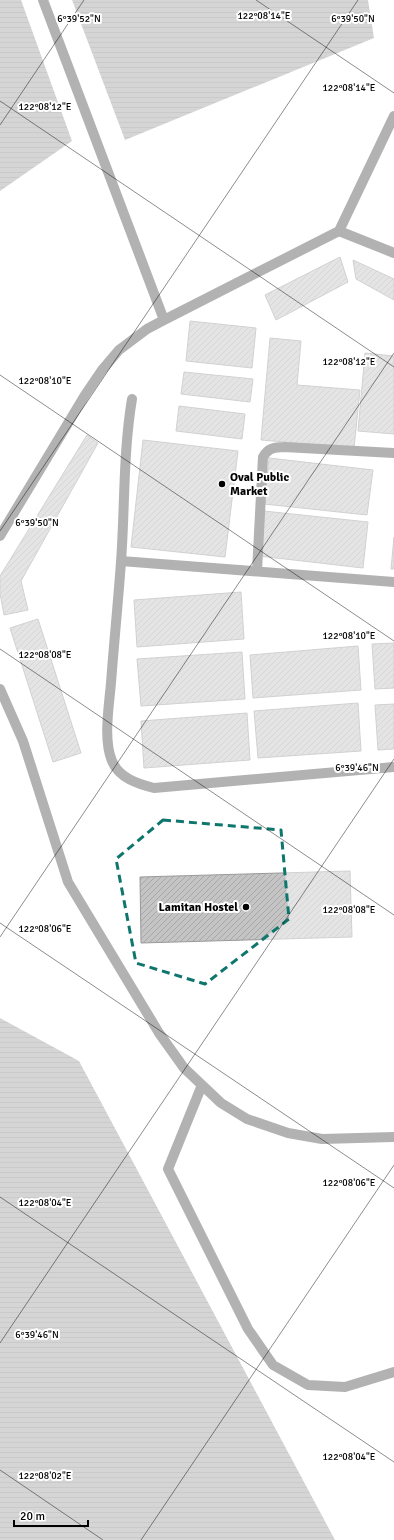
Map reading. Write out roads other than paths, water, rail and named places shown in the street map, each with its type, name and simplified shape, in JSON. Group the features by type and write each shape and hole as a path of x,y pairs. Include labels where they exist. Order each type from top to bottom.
{"street":[{"path":"43,0 164,320"},
{"path":"0,536 85,395 102,370 120,350 147,329 339,231 394,116"},
{"path":"339,231 394,253"},
{"path":"132,399 126,431 121,561 109,716 108,749 112,763 122,775 136,783 154,788 394,767"},
{"path":"257,572 263,457 266,451 273,448 284,447 394,453"},
{"path":"121,561 394,582"},
{"path":"0,689 23,740 68,882 159,1033 184,1068 222,1103 247,1119 288,1133 322,1139 394,1138"},
{"path":"202,1085 168,1169 248,1329 273,1366 308,1385 345,1387 394,1372"}],"place":[{"name":"Oval Public Market","path":"222,484"},
{"name":"Lamitan Hostel","path":"246,907"}]}
